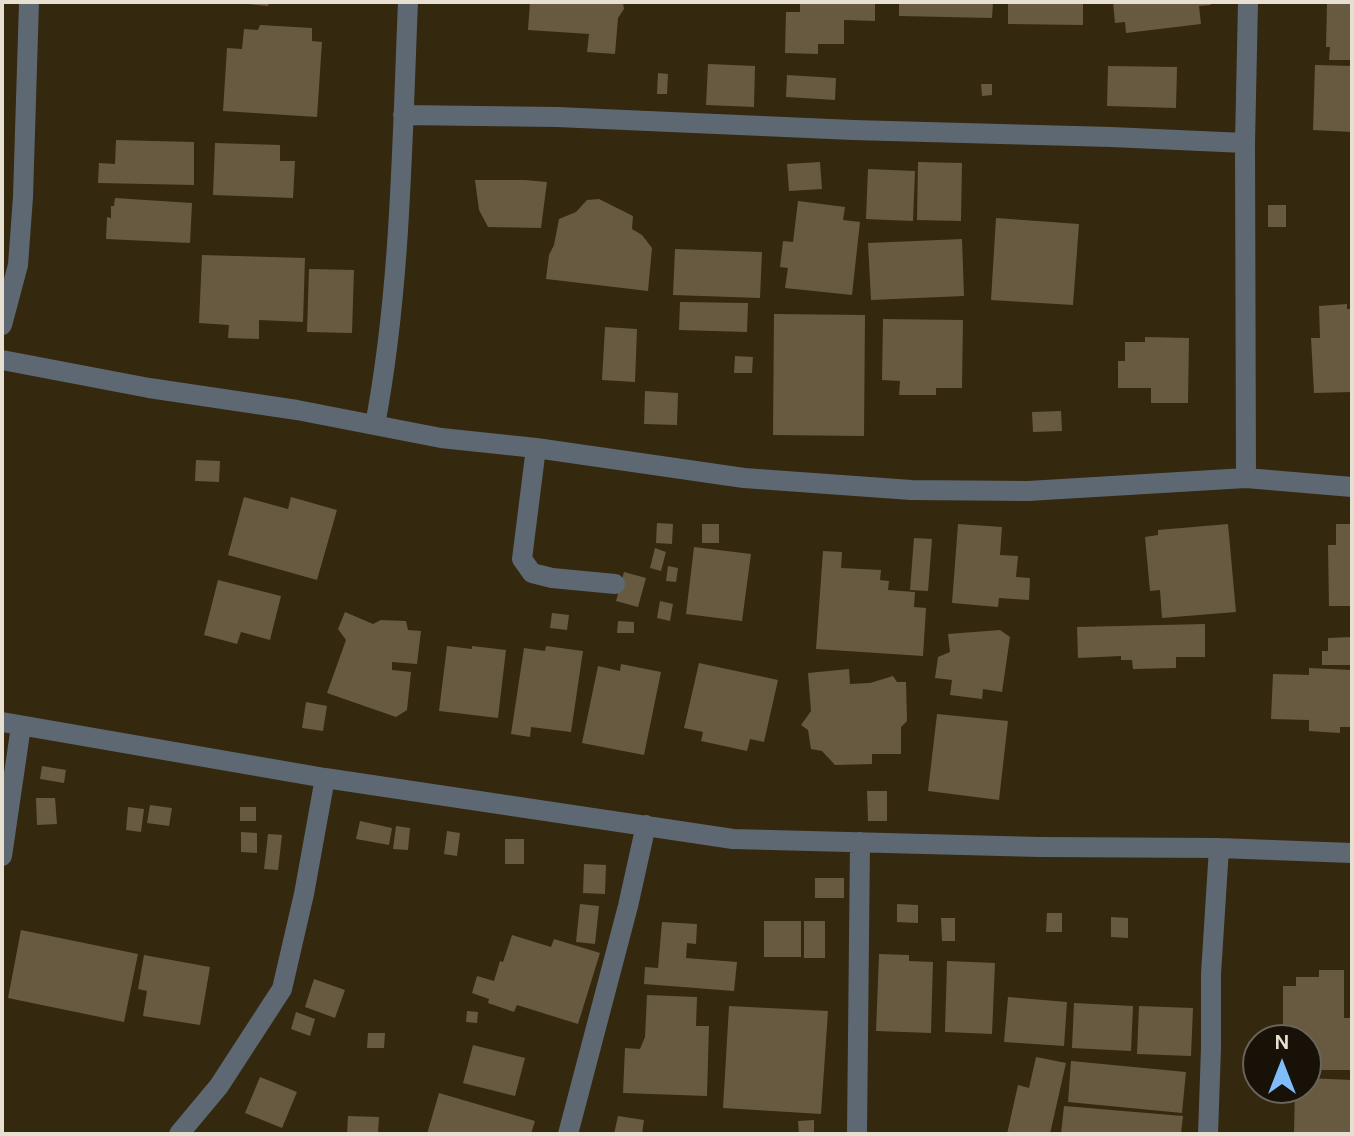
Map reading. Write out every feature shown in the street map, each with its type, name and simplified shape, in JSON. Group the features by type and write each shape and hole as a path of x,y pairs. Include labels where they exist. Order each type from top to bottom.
{"street":[{"path":"2,325 18,265 29,2"},
{"path":"375,425 383,382 392,291 408,2"},
{"path":"1246,478 1245,143 1248,2"},
{"path":"403,115 557,117 1245,143"},
{"path":"2,360 441,438 536,448 744,478 911,490 1028,491 1246,478 1352,487"},
{"path":"536,448 522,559 532,573 615,584"},
{"path":"2,856 12,724 325,778 733,839 1352,853"},
{"path":"179,1134 219,1086 282,989 304,894 325,778"},
{"path":"568,1134 646,825"},
{"path":"857,1134 860,842"},
{"path":"1208,1134 1211,974 1219,848"}],"building":[{"path":"247,2 269,2 268,6"},
{"path":"530,2 623,2 624,9 618,18 615,54 587,52 589,34 528,30"},
{"path":"800,2 875,2 875,21 844,20 844,44 818,44 818,54 785,53 786,12 800,12"},
{"path":"899,2 993,2 992,18 899,16"},
{"path":"1008,2 1083,2 1083,25 1008,24"},
{"path":"1113,2 1210,2 1211,5 1199,6 1201,24 1126,33 1125,22 1115,23"},
{"path":"1327,2 1352,2 1352,60 1329,60 1330,47 1326,47"},
{"path":"260,25 312,28 312,41 322,42 317,117 223,111 227,48 242,49 244,29 258,30"},
{"path":"708,64 755,66 754,107 706,105"},
{"path":"1315,65 1352,66 1352,132 1313,130"},
{"path":"1108,66 1177,67 1176,108 1107,106"},
{"path":"658,73 668,74 667,94 657,94"},
{"path":"787,75 836,78 835,100 786,97"},
{"path":"981,84 992,84 992,95 982,96"},
{"path":"116,140 194,142 194,185 98,183 99,163 115,164"},
{"path":"215,143 280,145 280,161 295,161 293,198 213,195"},
{"path":"820,162 822,189 789,191 787,164"},
{"path":"918,162 962,163 961,221 917,220"},
{"path":"868,169 915,171 913,221 866,219"},
{"path":"475,180 547,182 541,228 488,227 479,210"},
{"path":"115,198 192,203 190,243 106,239 107,217 111,218"},
{"path":"599,199 633,216 632,229 642,235 652,248 648,291 546,279 559,219 576,212 587,200"},
{"path":"798,201 845,207 843,220 860,222 852,295 785,288 788,268 780,267 783,241 793,242"},
{"path":"1268,205 1286,205 1286,227 1268,227"},
{"path":"996,218 1079,224 1073,305 991,300"},
{"path":"962,239 964,296 871,300 868,243"},
{"path":"675,249 762,252 760,298 673,295"},
{"path":"202,255 305,258 303,322 259,320 259,339 228,338 229,325 199,323"},
{"path":"309,269 354,270 352,333 307,332"},
{"path":"680,302 748,303 747,332 679,330"},
{"path":"1347,304 1347,309 1352,309 1352,392 1314,393 1311,338 1320,338 1319,306"},
{"path":"774,314 865,315 864,436 773,435"},
{"path":"883,319 963,320 962,388 936,388 936,395 899,395 900,381 882,380"},
{"path":"605,327 637,329 635,382 602,380"},
{"path":"1145,337 1189,338 1188,403 1151,403 1151,388 1118,388 1118,361 1125,361 1125,342 1145,342"},
{"path":"735,356 753,357 752,373 734,373"},
{"path":"645,391 678,393 677,425 644,424"},
{"path":"1061,411 1062,431 1033,432 1032,412"},
{"path":"196,460 220,461 219,482 195,481"},
{"path":"244,497 288,509 291,497 337,510 317,580 228,555"},
{"path":"657,523 673,524 672,544 656,543"},
{"path":"702,524 719,524 719,543 702,543"},
{"path":"958,524 1002,527 1000,555 1018,556 1016,577 1030,578 1029,600 999,598 998,607 952,603"},
{"path":"1228,524 1236,612 1162,618 1160,590 1150,591 1145,537 1158,535 1158,530"},
{"path":"1336,524 1352,524 1352,606 1329,606 1328,545 1336,545"},
{"path":"914,538 932,539 928,591 910,590"},
{"path":"694,547 751,554 742,621 686,614"},
{"path":"655,548 666,552 661,571 650,568"},
{"path":"823,551 842,552 841,568 881,570 880,580 889,581 888,590 915,592 914,607 926,608 923,656 816,649"},
{"path":"668,566 678,568 676,582 666,581"},
{"path":"624,572 646,578 638,607 616,601"},
{"path":"218,580 281,596 270,640 241,632 237,644 204,635"},
{"path":"660,601 673,604 670,621 657,618"},
{"path":"345,612 373,624 381,620 406,621 408,630 421,631 417,664 392,662 392,670 411,672 407,710 396,717 327,693 346,640 338,629"},
{"path":"552,613 569,615 567,630 550,628"},
{"path":"618,621 634,622 634,633 617,633"},
{"path":"1205,624 1205,657 1176,657 1176,668 1133,669 1132,660 1121,660 1121,656 1078,658 1077,627"},
{"path":"1000,630 1010,637 1002,692 983,689 982,699 950,695 952,680 935,678 938,657 950,652 948,634"},
{"path":"1352,637 1352,665 1322,665 1322,651 1328,651 1328,638"},
{"path":"447,646 506,650 498,718 439,711"},
{"path":"546,646 583,651 571,732 531,727 530,737 511,734 524,648 545,651"},
{"path":"699,663 778,680 764,742 750,739 747,751 701,741 703,732 684,728"},
{"path":"621,664 661,672 644,755 582,743 598,666 620,671"},
{"path":"1309,668 1352,670 1352,727 1340,727 1340,733 1309,731 1309,720 1271,719 1273,674 1309,675"},
{"path":"849,669 850,684 870,683 893,676 897,682 906,682 907,721 901,727 901,754 872,754 872,764 835,765 822,751 811,749 808,730 801,725 811,711 808,673"},
{"path":"306,702 327,706 323,731 302,728"},
{"path":"937,714 1008,721 999,800 928,791"},
{"path":"42,766 66,770 64,783 40,779"},
{"path":"867,791 887,791 887,821 868,821"},
{"path":"36,798 55,798 57,824 37,825"},
{"path":"150,805 172,808 169,826 147,823"},
{"path":"128,807 144,809 141,832 126,830"},
{"path":"240,807 256,807 256,821 240,821"},
{"path":"360,821 392,828 389,845 356,839"},
{"path":"396,826 410,828 408,850 393,849"},
{"path":"447,831 460,833 457,856 444,854"},
{"path":"241,832 257,833 257,853 241,852"},
{"path":"268,834 282,835 278,870 264,869"},
{"path":"505,839 524,839 524,864 505,864"},
{"path":"584,864 606,865 605,894 583,893"},
{"path":"815,878 844,878 844,898 815,898"},
{"path":"580,904 599,906 595,944 576,942"},
{"path":"897,904 918,905 918,923 897,922"},
{"path":"1047,913 1062,913 1062,932 1046,932"},
{"path":"1111,917 1128,918 1128,938 1111,937"},
{"path":"941,918 955,918 955,941 942,941"},
{"path":"764,921 801,921 801,957 764,957"},
{"path":"804,921 825,921 825,958 804,958"},
{"path":"662,922 697,924 696,944 687,943 686,958 737,962 734,991 644,984 645,967 658,968"},
{"path":"21,930 138,954 124,1022 8,998"},
{"path":"512,935 551,947 554,939 600,953 578,1024 517,1005 514,1012 488,1003 489,999 472,993 477,976 494,981"},
{"path":"879,954 909,955 909,961 933,962 931,1033 876,1031"},
{"path":"144,955 210,967 200,1025 143,1016 147,991 138,989"},
{"path":"947,961 995,963 992,1034 945,1032"},
{"path":"1319,970 1344,970 1344,1018 1352,1018 1352,1070 1322,1070 1322,1024 1283,1024 1283,986 1296,986 1296,977 1319,977"},
{"path":"314,979 345,990 335,1018 305,1007"},
{"path":"647,995 697,997 696,1026 709,1026 707,1096 623,1093 625,1048 640,1049 645,1037"},
{"path":"1008,997 1067,1002 1064,1046 1004,1042"},
{"path":"1074,1003 1133,1006 1131,1051 1072,1048"},
{"path":"729,1006 828,1011 821,1114 723,1108"},
{"path":"1139,1006 1193,1008 1191,1056 1137,1054"},
{"path":"467,1011 478,1012 477,1023 466,1022"},
{"path":"296,1012 315,1019 310,1036 291,1029"},
{"path":"368,1033 385,1033 384,1048 367,1048"},
{"path":"473,1045 525,1058 515,1096 463,1083"},
{"path":"1036,1057 1066,1063 1050,1134 1007,1134 1018,1085 1029,1088"},
{"path":"1071,1061 1186,1072 1182,1113 1068,1102"},
{"path":"260,1077 297,1092 282,1128 245,1113"},
{"path":"1322,1079 1352,1080 1352,1134 1294,1133 1295,1104 1322,1104"},
{"path":"439,1093 535,1121 531,1134 427,1134"},
{"path":"1064,1106 1183,1116 1181,1134 1061,1134"},
{"path":"348,1116 379,1117 378,1134 347,1134"},
{"path":"618,1116 644,1120 642,1134 614,1134"},
{"path":"814,1120 814,1134 799,1134 798,1121"}]}
